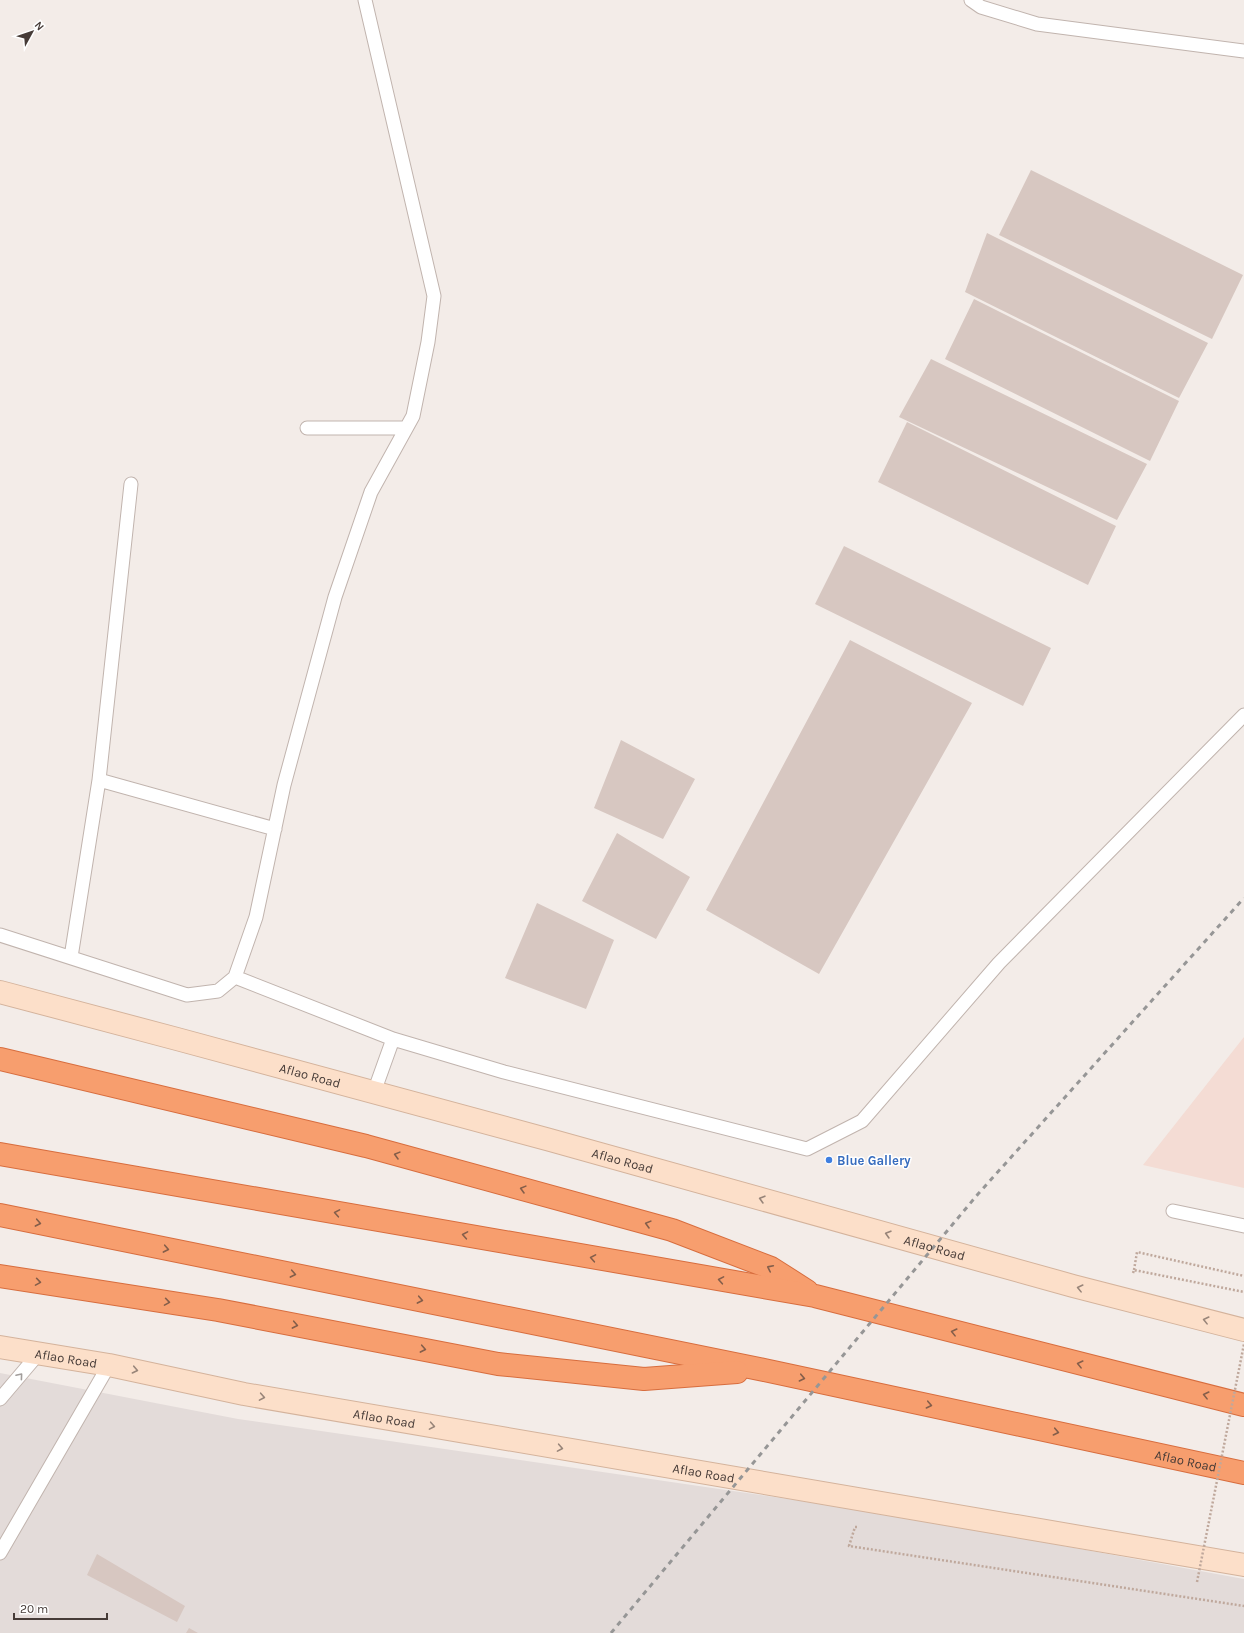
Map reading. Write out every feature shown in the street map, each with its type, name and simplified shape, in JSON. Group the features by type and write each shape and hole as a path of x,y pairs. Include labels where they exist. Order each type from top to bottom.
{"highway":[{"path":"0,1059 366,1146 672,1230 771,1268 815,1296"},
{"path":"0,1154 815,1296 1244,1405"},
{"name":"Aflao Road","path":"0,1215 764,1370 1244,1473"},
{"path":"0,1276 218,1310 498,1364 644,1379 764,1370"}],"street":[{"name":"Aflao Road","path":"0,992 374,1092 1244,1330"},
{"name":"Aflao Road","path":"0,1347 109,1364 244,1394 1244,1564"}],"lane":[{"path":"0,935 187,995 218,991 235,977 256,917 284,785 335,597 371,492 413,416 428,342 434,296 365,0"},
{"path":"971,0 981,7 1037,24 1244,51"},
{"path":"307,428 406,428"},
{"path":"71,957 99,780 131,484"},
{"path":"235,977 393,1039 504,1072 807,1149 862,1121 999,964 1244,715"},
{"path":"99,780 275,829"},
{"path":"374,1092 393,1039"},
{"path":"1173,1211 1244,1226"},
{"path":"0,1399 39,1353"},
{"path":"0,1553 109,1364"}],"path":[{"path":"1130,1300 1137,1252 1244,1276"},
{"path":"1134,1270 1244,1292"},
{"path":"1197,1582 1244,1344"},
{"path":"862,1528 855,1527 849,1546 1244,1606"}],"shaded area":[{"path":"1244,1037 1244,1188 1143,1165"},
{"path":"0,1373 238,1419 884,1513 1244,1579 1244,1633 0,1633"}],"building":[{"path":"1031,170 1243,275 1212,339 999,235"},
{"path":"987,233 1208,343 1179,398 965,292"},
{"path":"974,299 1179,401 1150,461 945,359"},
{"path":"931,359 1147,464 1117,520 899,417"},
{"path":"907,422 1116,526 1088,585 878,482"},
{"path":"844,546 1051,648 1023,706 815,604"},
{"path":"850,640 972,703 819,974 706,910"},
{"path":"621,740 695,779 663,839 594,808"},
{"path":"617,833 690,877 656,939 582,901"},
{"path":"537,903 614,940 586,1009 505,978"},
{"path":"97,1554 185,1606 177,1622 87,1575"},
{"path":"189,1628 198,1633 186,1633"}],"railway":[{"path":"611,1633 978,1194 1244,898"}],"place":[{"name":"Blue Gallery","path":"829,1160"}]}
